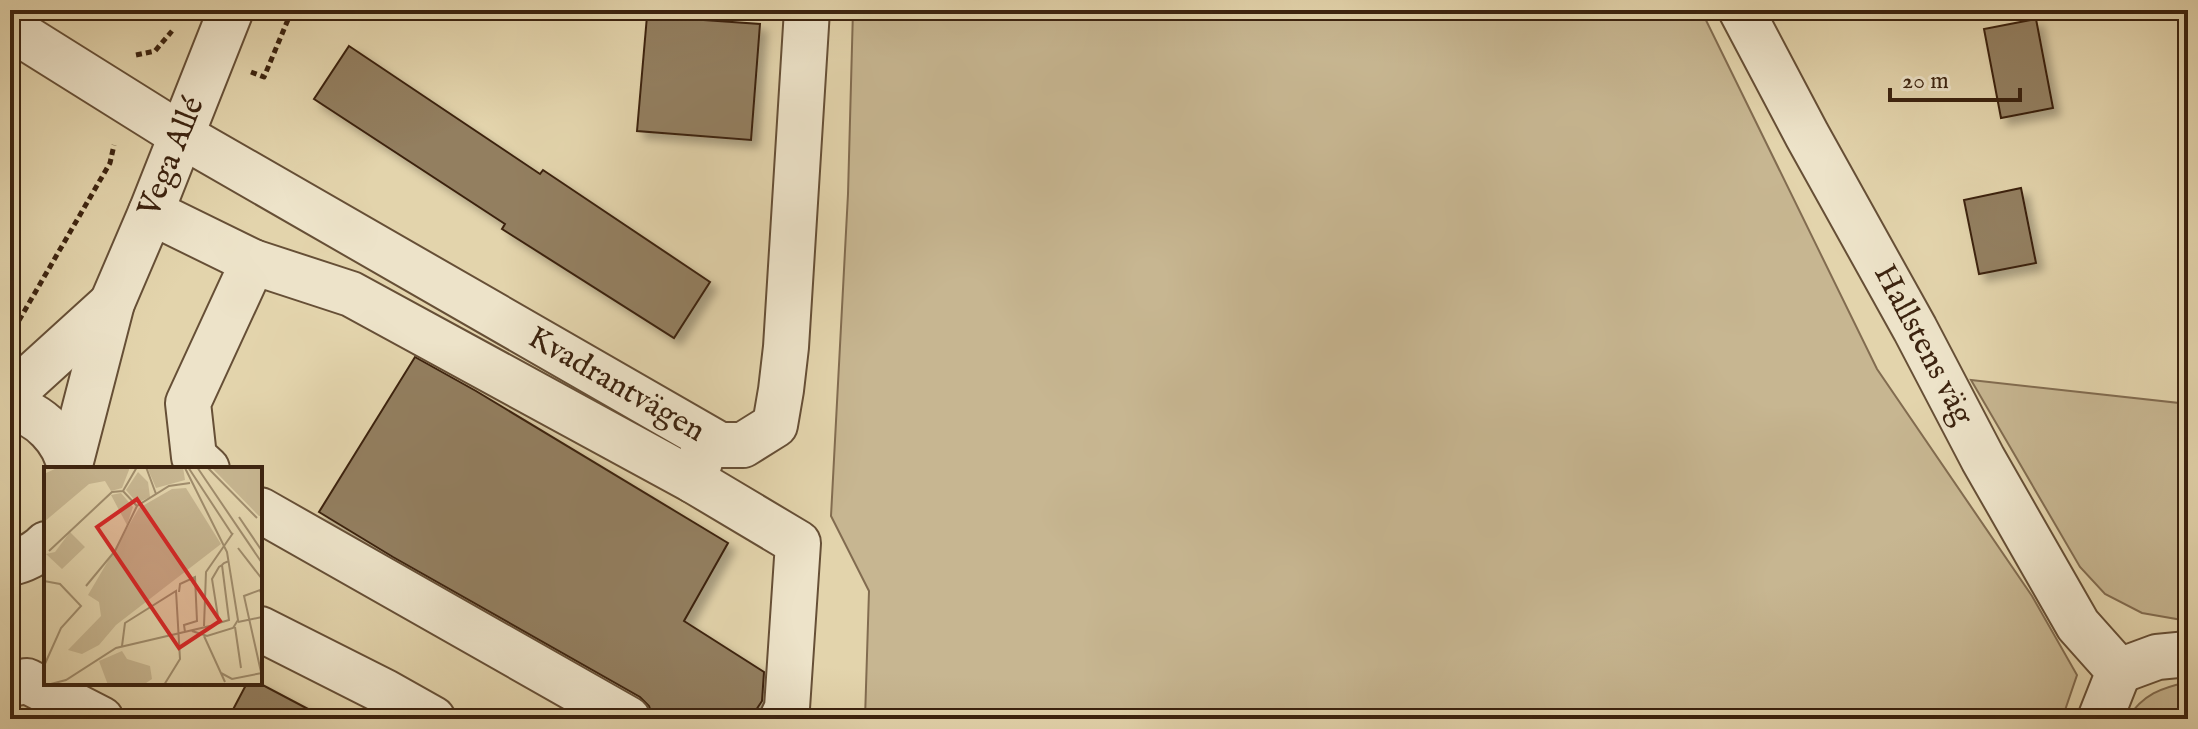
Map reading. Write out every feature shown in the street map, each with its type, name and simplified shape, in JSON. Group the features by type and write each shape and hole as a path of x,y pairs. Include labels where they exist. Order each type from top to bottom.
{"street":[{"name":"Vega Allé","path":"70,467 112,303 231,10"},
{"name":"Kvadrantvägen","path":"10,28 181,135 707,438 720,445 743,445 775,425 781,390 807,10"},
{"name":"Hallstens väg","path":"1741,10 1983,459 2071,613 2119,671"},
{"path":"151,212 253,262 351,294 694,481 798,543 787,708 782,719"},
{"path":"205,467 194,457 188,403 253,262"},
{"name":"Vega Allé","path":"10,391 24,383 112,303"},
{"path":"10,407 39,419 58,439 70,467"},
{"path":"694,481 707,438"},
{"path":"262,511 628,719"},
{"path":"262,630 433,719"},
{"path":"2100,719 2119,671 2157,657 2188,654"},
{"path":"10,684 27,681 101,719"}],"path":[{"path":"10,337 110,163 116,138 97,118 134,56 155,51 172,32 176,21"}],"shaded area":[{"path":"853,10 1701,10 1877,369 2032,596 2077,675 2062,719 865,719 869,591 831,516 848,194"},
{"path":"1971,380 2188,404 2188,621 2142,613 2105,594 2080,567"},
{"path":"2188,682 2188,719 2127,719 2153,693"}],"building":[{"path":"647,16 760,24 751,140 637,131"},
{"path":"2036,19 2053,108 2001,118 1984,29"},
{"path":"349,46 540,174 543,170 710,282 674,338 502,229 505,224 314,99"},
{"path":"2021,188 2036,263 1979,274 1964,200"},
{"path":"415,357 728,543 684,621 764,672 762,701 750,719 659,719 652,715 649,706 640,697 319,512"},
{"path":"246,685 262,685 327,719 228,719"}]}
